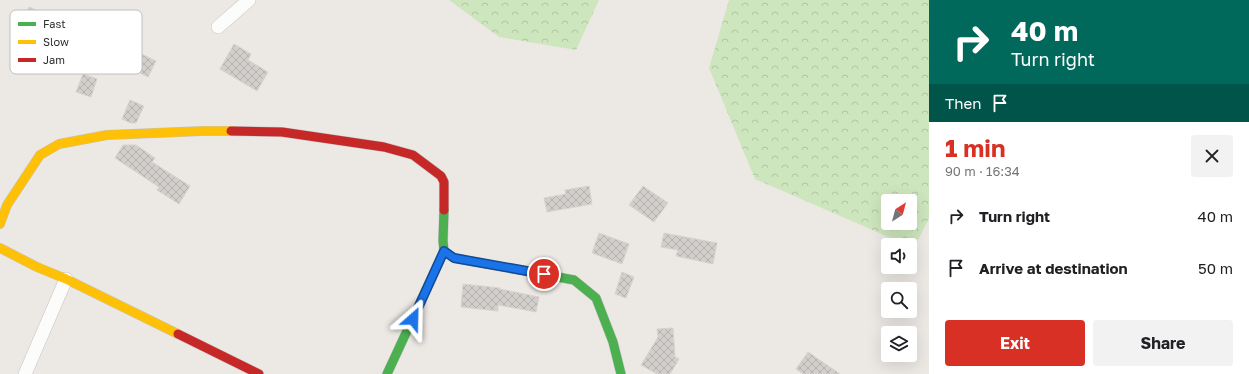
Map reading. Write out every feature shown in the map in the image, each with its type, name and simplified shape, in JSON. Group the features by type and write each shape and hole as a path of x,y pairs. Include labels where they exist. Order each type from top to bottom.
{"street":[{"path":"218,27 249,0"},
{"path":"0,224 7,205 40,155 59,144 107,135 203,131 282,132 384,147 413,155 441,176 444,182 444,251 387,374"},
{"path":"0,248 36,267 66,279 259,374"},
{"path":"444,251 454,258 574,280 596,298 613,342 621,374"},
{"path":"25,374 66,279"}],"green space":[{"path":"449,0 599,0 576,50 499,37"},
{"path":"729,0 929,0 929,218 917,242 917,238 891,238 755,179 709,68"}],"building":[{"path":"29,7 36,10 28,10"},
{"path":"234,44 251,54 248,60 268,72 257,91 220,69"},
{"path":"142,54 156,61 148,77 142,74"},
{"path":"83,74 97,79 91,97 76,92"},
{"path":"130,100 144,106 136,123 131,123 122,119"},
{"path":"123,145 136,145 155,158 152,162 190,186 179,204 157,190 159,187 115,158"},
{"path":"589,186 592,204 547,212 544,198 566,194 565,190"},
{"path":"643,186 668,203 654,222 629,205"},
{"path":"599,233 629,244 622,264 592,253"},
{"path":"664,233 717,243 713,264 676,256 678,250 661,247"},
{"path":"622,272 634,277 626,298 615,294"},
{"path":"463,284 500,288 539,297 536,312 498,305 498,311 461,307"},
{"path":"673,328 675,357 679,359 670,374 657,374 641,365 658,337 657,329"},
{"path":"808,352 840,374 803,374 796,369"}],"traffic: fast":[{"path":"387,374 444,251 444,210"},
{"path":"444,251 454,258 574,280 596,298 613,342 621,374"}],"traffic: slow":[{"path":"0,224 7,205 40,155 59,144 107,135 231,131"},
{"path":"0,248 178,334"}],"traffic: jam":[{"path":"231,131 282,132 384,147 413,155 441,176 444,182 444,210"},
{"path":"178,334 259,374"}],"route":[{"path":"413,319 444,251 454,258 544,274"}]}
